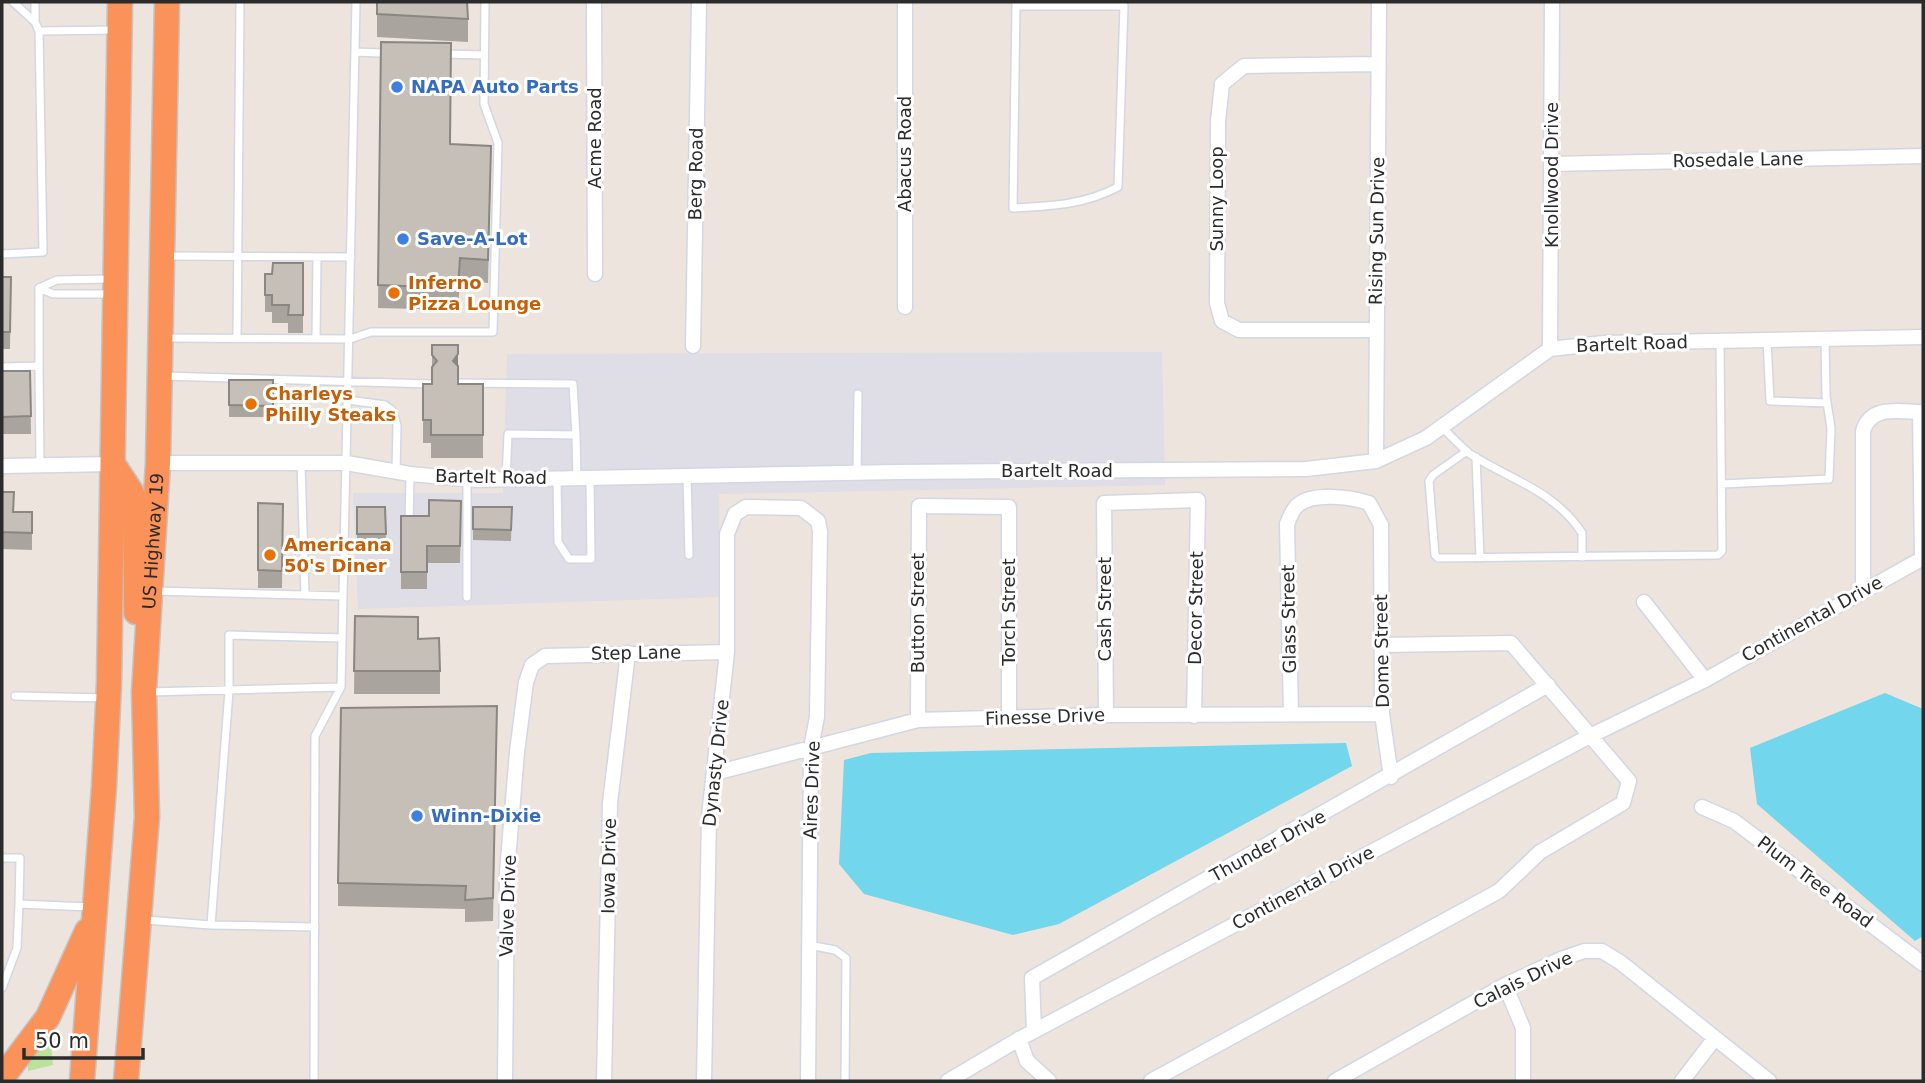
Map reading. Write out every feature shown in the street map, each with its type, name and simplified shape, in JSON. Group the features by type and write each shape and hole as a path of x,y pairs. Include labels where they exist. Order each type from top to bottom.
{"highway":[{"path":"82,1081 96,907 108,698 120,2"},
{"name":"US Highway 19","path":"126,1081 147,817 144,692 158,463 167,2"},
{"path":"113,464 132,493 135,509 135,599 144,692"},
{"path":"5,1067 53,1006 96,907"}],"street":[{"name":"Acme Road","path":"594,2 595,274"},
{"name":"Berg Road","path":"693,346 699,2"},
{"name":"Abacus Road","path":"905,2 905,307"},
{"name":"Rising Sun Drive","path":"1376,461 1379,2"},
{"name":"Knollwood Drive","path":"1550,349 1552,2"},
{"name":"Sunny Loop","path":"1376,330 1239,330 1222,321 1217,303 1218,121 1222,84 1244,66 1378,64"},
{"name":"Rosedale Lane","path":"1552,164 1923,156"},
{"name":"Bartelt Road","path":"158,463 346,463 403,473 467,479 857,472 1306,469 1376,461 1426,438 1550,349 1604,343 1923,337"},
{"path":"1863,590 1863,431 1867,419 1875,412 1922,412 1923,558"},
{"path":"2,466 113,464"},
{"name":"Glass Street","path":"1291,714 1287,524 1298,504 1310,499 1355,499 1369,503 1381,525"},
{"name":"Cash Street","path":"1106,715 1104,503 1198,500"},
{"name":"Decor Street","path":"1194,716 1198,500"},
{"name":"Button Street","path":"918,720 919,506 1009,507"},
{"name":"Dynasty Drive","path":"704,1081 709,816 727,652 727,534 735,514 746,507 801,508"},
{"name":"Torch Street","path":"1009,507 1009,718"},
{"name":"Aires Drive","path":"801,508 818,521 820,531 817,717 810,748 808,1081"},
{"name":"Dome Street","path":"1381,525 1382,714 1391,777"},
{"name":"Continental Drive","path":"948,1081 1018,1039 1588,737 1705,680 1923,558"},
{"path":"1644,602 1705,680"},
{"path":"1151,1081 1499,891 1540,852 1623,803 1629,781 1588,737 1511,643 1382,645"},
{"name":"Step Lane","path":"545,656 727,652"},
{"name":"Iowa Drive","path":"604,1081 610,803 628,653"},
{"name":"Valve Drive","path":"505,1081 507,872 517,752 526,682 531,664 545,656"},
{"name":"Thunder Drive","path":"1034,1031 1032,978 1391,777 1548,685"},
{"name":"Finesse Drive","path":"715,773 744,768 918,720 1106,715 1382,714"},
{"name":"Plum Tree Road","path":"1702,807 1734,821 1923,964"},
{"name":"Calais Drive","path":"1343,1079 1505,985 1561,959 1584,951 1602,951 1620,961 1769,1081"},
{"path":"1505,985 1523,1028 1523,1081"},
{"path":"1682,1081 1715,1038"},
{"path":"1018,1039 1027,1061 1049,1081"}],"lane":[{"path":"13,2 35,22"},
{"path":"2,254 43,252 39,32 35,22 35,2"},
{"path":"237,338 240,2"},
{"path":"314,1081 315,736 341,687 356,2"},
{"path":"160,338 350,339 370,332 493,332 498,143 484,104 485,2"},
{"path":"1016,4 1124,6 1118,187 1099,197 1068,205 1013,208 1016,4"},
{"path":"39,32 120,30"},
{"path":"355,52 380,53"},
{"path":"431,54 484,55"},
{"path":"162,256 351,257"},
{"path":"316,339 317,257"},
{"path":"39,288 57,280 116,286"},
{"path":"39,288 53,294 116,286"},
{"path":"39,288 40,465"},
{"path":"1722,484 1829,479 1831,428 1827,403 1825,339"},
{"path":"1766,340 1770,401 1827,403"},
{"path":"1467,451 1433,475 1429,481 1434,555 1438,558 1718,555 1722,551 1720,341"},
{"path":"2,367 39,366"},
{"path":"160,376 348,379 432,384"},
{"path":"459,383 573,384 576,435 584,478 591,559 569,559 558,542 557,478"},
{"path":"857,472 858,394"},
{"path":"348,400 385,405 392,410 397,425 409,527"},
{"path":"1441,427 1467,451 1519,479 1555,505 1581,533 1582,557"},
{"path":"506,479 508,434 576,435"},
{"path":"1476,457 1480,558"},
{"path":"301,463 305,595"},
{"path":"687,476 689,555"},
{"path":"467,479 467,597"},
{"path":"152,590 343,596"},
{"path":"211,925 229,691 229,635 342,638"},
{"path":"144,692 341,687"},
{"path":"15,695 108,698"},
{"path":"2,858 20,858 17,948 6,966 2,988"},
{"path":"19,904 96,907"},
{"path":"140,920 211,925 315,927"},
{"path":"809,946 835,950 846,958 845,1081"}],"shaded area":[{"path":"1162,352 1165,485 719,494 720,597 358,609 353,493 503,493 507,354"}],"green space":[{"path":"54,1033 56,1034 51,1044 53,1065 28,1071 28,1064"}],"water":[{"path":"1885,693 1923,709 1923,936 1915,941 1757,804 1750,748"},
{"path":"1346,743 1352,766 1059,924 1013,935 864,894 839,864 844,760 871,753"}],"building":[{"path":"377,2 467,2 468,19 377,14"},
{"path":"381,42 451,43 450,144 491,146 488,260 460,258 458,288 378,285"},
{"path":"273,263 303,263 303,315 288,315 289,305 272,305 272,295 265,295 265,274 272,274"},
{"path":"2,277 11,277 10,332 2,332"},
{"path":"432,345 458,345 458,354 453,361 458,366 458,384 483,384 483,435 431,435 431,420 423,420 423,384 432,384 432,367 437,361 432,355"},
{"path":"2,371 30,371 31,416 2,417"},
{"path":"229,380 273,380 273,406 229,405"},
{"path":"2,492 14,492 13,512 32,512 32,533 2,532"},
{"path":"429,500 461,501 460,546 427,546 427,572 401,572 401,516 429,516"},
{"name":"Americana 50's Diner","path":"258,503 283,504 282,571 258,570"},
{"path":"357,507 385,507 386,534 357,534"},
{"path":"473,507 512,507 511,530 473,529"},
{"path":"355,616 418,617 418,639 439,638 440,671 354,671"},
{"name":"Winn-Dixie","path":"497,706 493,898 465,900 466,886 338,883 341,708"}],"place":[{"name":"NAPA Auto Parts","path":"397,87"},
{"name":"Save-A-Lot","path":"403,239"},
{"name":"Inferno Pizza Lounge","path":"394,293"},
{"name":"Charleys Philly Steaks","path":"251,404"},
{"name":"Americana 50's Diner","path":"270,555"},
{"name":"Winn-Dixie","path":"417,816"}]}
